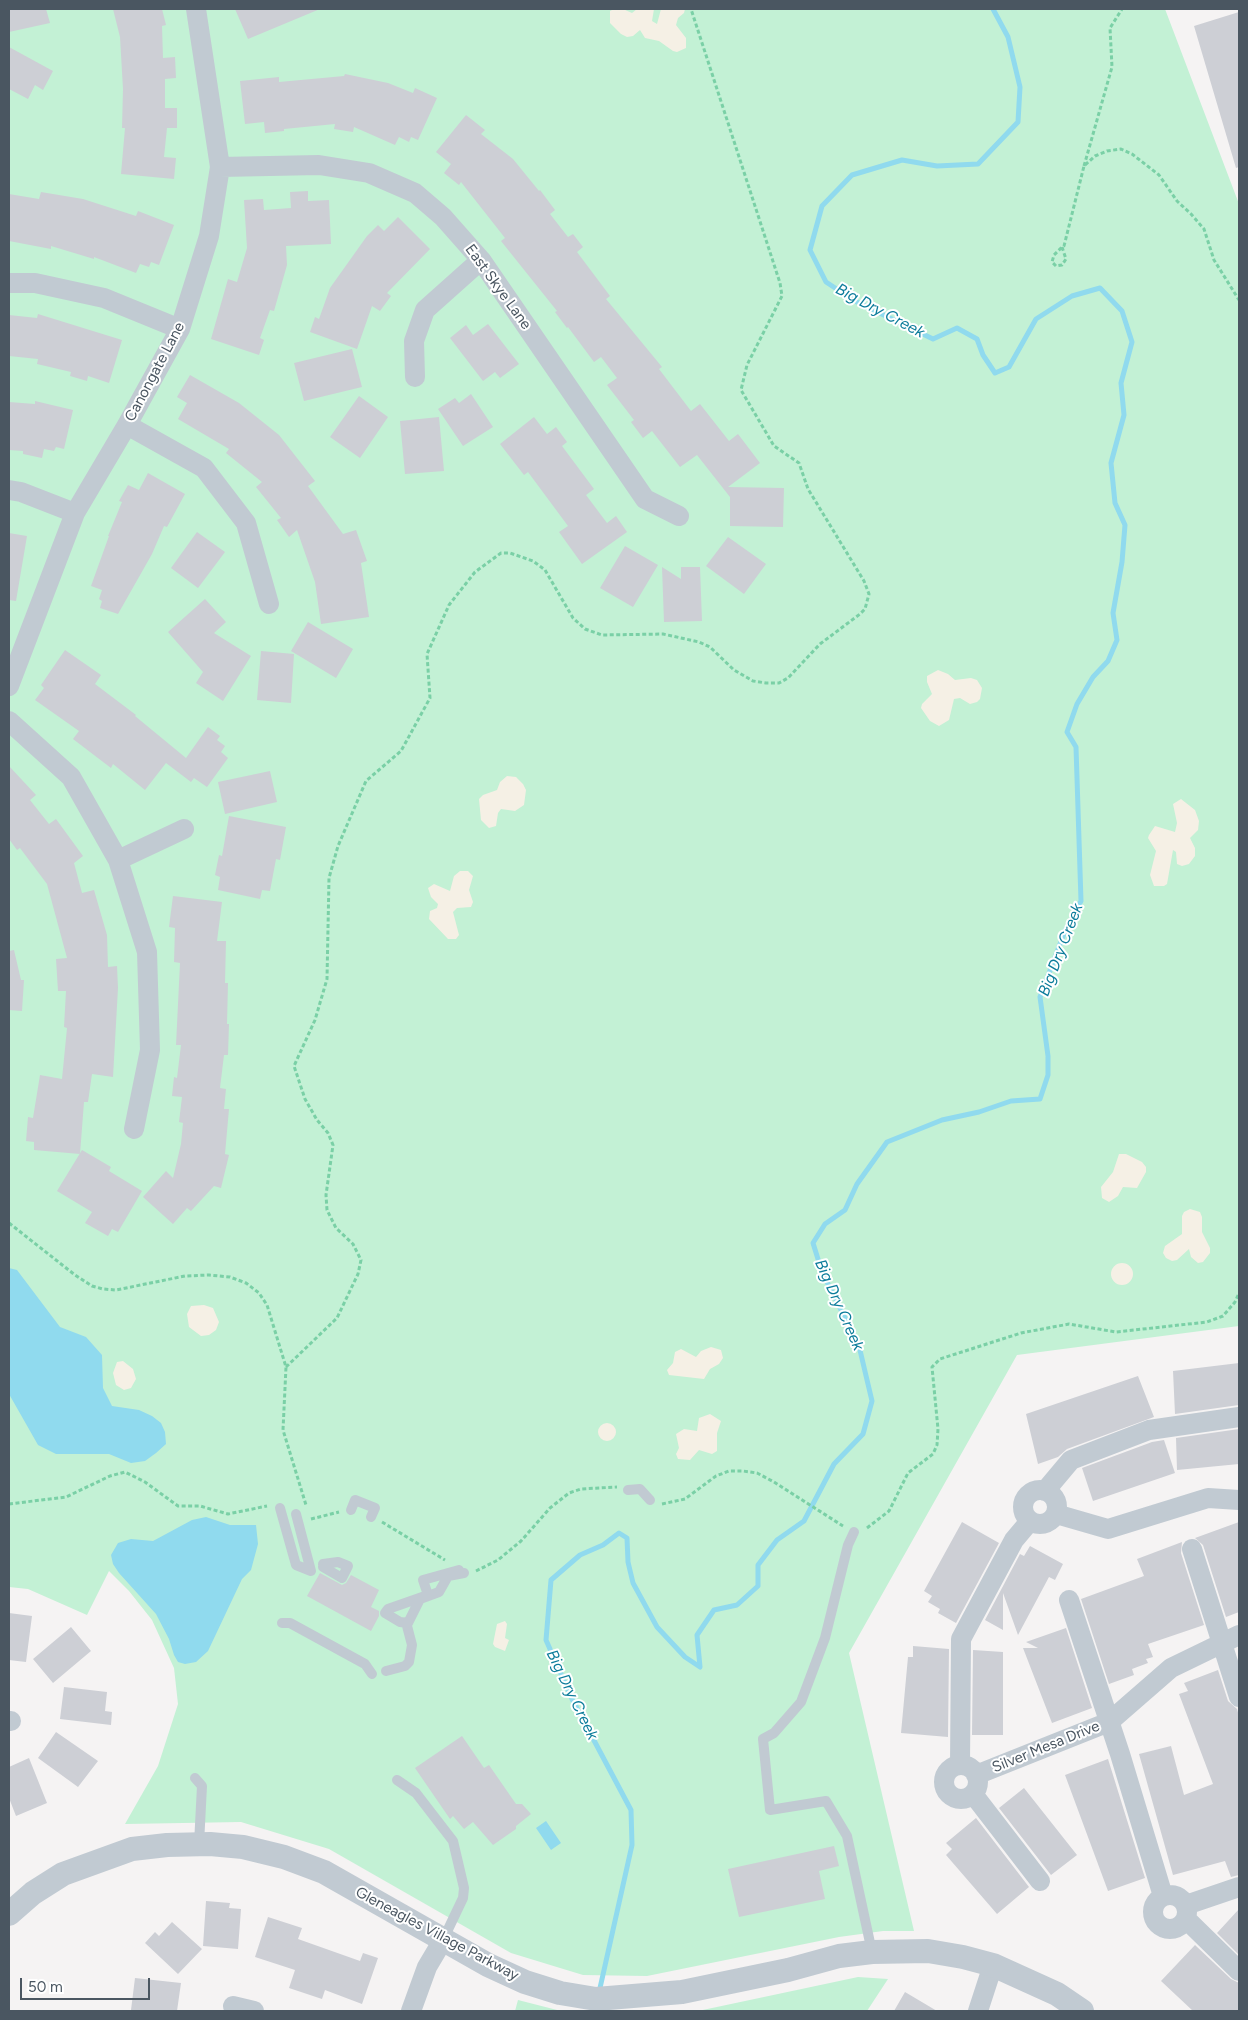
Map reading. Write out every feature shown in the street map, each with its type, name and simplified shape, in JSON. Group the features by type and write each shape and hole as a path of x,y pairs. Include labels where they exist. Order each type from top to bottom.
{"street":[{"name":"Canongate Lane","path":"9,686 75,513 127,426 180,329 209,236 220,167 196,9"},
{"name":"East Skye Lane","path":"220,167 319,165 369,173 415,193 444,218 481,260 645,499 679,516"},
{"path":"415,377 414,341 425,310 481,260"},
{"path":"9,283 35,282 104,298 180,329"},
{"path":"127,426 204,468 246,523 269,604"},
{"path":"9,490 21,492 75,513"},
{"path":"9,721 71,777 118,860 147,952 150,1050 134,1129"},
{"path":"118,860 184,829"},
{"path":"1056,1514 1045,1524 1030,1521 1023,1510 1025,1499 1033,1492 1045,1491 1071,1460 1149,1430 1239,1417"},
{"path":"1045,1491 1055,1500 1056,1514"},
{"path":"1056,1514 1108,1529 1208,1498 1239,1500"},
{"path":"1030,1521 1014,1540 961,1639 970,1778 1040,1881"},
{"path":"1192,1549 1220,1643 1239,1697"},
{"path":"1069,1600 1163,1896"},
{"name":"Silver Mesa Drive","path":"970,1778 1109,1722 1171,1668 1239,1635"},
{"name":"Gleneagles Village Parkway","path":"9,1914 33,1893 63,1874 94,1861 132,1849 199,1844 243,1847 284,1857 324,1872 488,1965 525,1982 560,1993 596,1999 682,1992 788,1970 839,1956 872,1952 928,1951 993,1965 1057,1994 1082,2011"},
{"path":"1239,1887 1186,1912 1175,1928 1168,1929 1158,1923 1153,1914 1153,1908 1157,1900 1163,1896 1175,1895 1186,1912 1239,1971"},
{"path":"411,2011 427,1967 443,1940"},
{"path":"978,2011 993,1965"},
{"path":"234,2006 254,2011"}],"lane":[{"path":"628,1490 640,1489 650,1500"},
{"path":"351,1510 355,1500 375,1508 371,1517"},
{"path":"280,1508 296,1565 311,1571 296,1514"},
{"path":"854,1532 848,1544 826,1638 801,1702 774,1733 763,1739 770,1810 826,1801 847,1836 872,1952"},
{"path":"386,1671 405,1666 409,1662 412,1645 406,1622 420,1599 439,1592 448,1576 461,1572"},
{"path":"406,1622 400,1622 384,1614 388,1609 428,1595 423,1580 461,1572"},
{"path":"282,1623 290,1623 365,1664 372,1674"},
{"path":"195,1778 202,1786 199,1844"},
{"path":"397,1780 416,1793 453,1841 464,1888 463,1898 443,1940"}],"path":[{"path":"286,1367 337,1318 358,1274 361,1260 353,1244 336,1228 327,1210 326,1195 333,1145 328,1133 317,1120 305,1098 294,1066 315,1020 327,979 329,878 338,846 366,781 401,752 430,698 427,654 449,605 475,572 501,554 510,553 533,561 545,570 573,618 585,629 602,635 663,634 699,642 710,647 734,670 753,681 766,683 780,683 788,678 820,644 860,614 865,608 869,594 864,581 808,489 799,463 774,446 741,390 747,365 782,296 780,283 691,9"},
{"path":"1062,247 1066,259 1062,265 1056,266 1052,262 1054,256 1062,247 1112,67 1110,28 1122,9"},
{"path":"1084,166 1095,156 1107,151 1121,149 1146,164 1159,175 1177,201 1192,214 1204,229 1214,260 1239,300"},
{"path":"9,1223 75,1275 92,1286 116,1290 185,1276 209,1275 230,1277 246,1283 259,1293 267,1305 286,1367 283,1430 311,1519"},
{"path":"854,1532 866,1529 889,1511 908,1473 934,1454 938,1429 932,1367 940,1359 1021,1333 1069,1324 1116,1332 1207,1322 1223,1316 1235,1302 1239,1293"},
{"path":"650,1500 660,1504 678,1502 694,1493 716,1476 728,1471 757,1473 830,1518"},
{"path":"9,1504 66,1498 110,1476 125,1472 145,1482 178,1506 200,1506 228,1514 273,1505 280,1508"},
{"path":"371,1517 405,1534 461,1572 482,1570 498,1560 521,1541 550,1508 570,1493 581,1489 620,1486 628,1490"},
{"path":"296,1514 311,1519 351,1510"}],"green space":[{"path":"9,9 1165,9 1239,204 1239,1326 1017,1355 849,1653 914,1931 883,1931 839,1937 647,1976 583,1975 511,1953 329,1849 241,1822 125,1824 158,1766 178,1704 174,1668 152,1620 129,1591 109,1571 87,1615 28,1589 9,1587"},
{"path":"858,1977 888,1979 867,2011 698,2011"},
{"path":"518,2000 561,2011 515,2011"}],"sand":[{"path":"623,9 632,13 637,9 654,9 652,21 657,24 661,9 685,9 684,13 678,18 676,25 686,38 686,48 677,52 673,51 659,41 645,38 640,30 633,36 627,37 621,34 610,23 610,11"},
{"path":"938,670 948,674 955,680 971,678 977,680 982,688 980,699 977,702 970,704 960,698 954,699 949,720 939,726 930,721 921,708 922,704 932,694 927,682 927,676"},
{"path":"507,776 516,777 523,784 526,790 524,805 515,811 501,809 498,813 496,826 489,828 481,820 479,799 483,795 497,790 500,782"},
{"path":"1181,799 1195,810 1199,821 1198,830 1190,838 1195,848 1195,856 1189,864 1182,866 1177,864 1176,852 1173,850 1167,884 1164,886 1154,886 1150,875 1156,851 1148,838 1155,826 1175,832 1177,823 1173,804"},
{"path":"460,871 468,871 473,876 469,890 473,902 471,907 457,908 453,912 459,935 456,939 448,939 429,919 430,911 437,908 438,904 431,897 428,888 434,884 450,891 454,876"},
{"path":"1119,1154 1126,1154 1142,1162 1146,1167 1146,1172 1137,1188 1123,1187 1118,1196 1109,1202 1102,1198 1101,1187 1113,1172"},
{"path":"1190,1209 1200,1212 1202,1232 1210,1248 1210,1253 1203,1262 1198,1263 1191,1257 1189,1249 1177,1260 1172,1261 1166,1258 1163,1253 1165,1246 1182,1234 1182,1216 1184,1212"},
{"path":"1122,1263 1130,1266 1133,1274 1130,1282 1122,1285 1114,1282 1111,1274 1114,1266"},
{"path":"204,1305 213,1308 219,1322 216,1330 209,1335 201,1336 189,1327 187,1314 191,1306"},
{"path":"711,1347 721,1350 723,1358 719,1364 710,1369 704,1379 669,1375 667,1370 673,1363 675,1352 681,1349 696,1357 701,1351"},
{"path":"123,1361 133,1369 136,1379 131,1388 124,1390 116,1385 113,1373 117,1362"},
{"path":"710,1414 721,1421 717,1433 717,1451 712,1454 699,1450 690,1460 678,1459 676,1454 679,1448 676,1434 684,1429 697,1431 699,1418"},
{"path":"603,1423 611,1423 616,1428 614,1439 603,1441 598,1436 598,1428"},
{"path":"505,1621 507,1624 505,1638 509,1640 505,1651 495,1647 493,1644 497,1624"}],"water":[{"path":"9,1268 17,1270 60,1327 86,1337 102,1355 103,1388 112,1406 139,1410 161,1423 165,1432 166,1444 156,1453 145,1461 131,1463 109,1454 56,1454 38,1445 9,1394"},
{"path":"206,1517 230,1525 256,1525 258,1544 251,1570 242,1579 208,1651 196,1662 185,1664 178,1662 156,1614 119,1573 113,1564 111,1555 118,1543 131,1539 153,1541 192,1520"},
{"path":"546,1821 561,1843 551,1850 536,1828"}],"building":[{"path":"9,9 46,9 50,23 9,32"},
{"path":"113,9 162,9 166,25 162,26 163,58 175,57 176,78 165,79 165,108 177,108 177,128 167,128 164,157 176,158 174,179 121,174 125,128 122,128 123,89 120,37"},
{"path":"235,9 320,9 248,39"},
{"path":"1239,12 1239,167 1236,168 1194,26"},
{"path":"9,47 53,71 43,90 35,85 28,99 9,89"},
{"path":"345,74 388,83 413,93 415,88 437,98 418,140 411,137 409,142 399,137 395,145 354,127 353,132 334,129 335,124 284,129 284,131 265,133 264,122 245,124 240,81 279,77 279,82 344,76"},
{"path":"466,115 485,130 481,134 513,159 540,190 555,210 550,214 568,237 573,234 583,247 577,252 610,296 606,299 662,367 659,369 691,411 700,404 729,441 738,434 760,463 728,487 784,488 783,527 730,526 730,497 697,455 680,467 652,431 643,438 631,422 634,420 607,385 617,378 601,357 594,362 555,312 557,311 501,241 505,238 461,182 459,185 444,173 451,164 436,152"},
{"path":"308,191 308,201 329,200 331,244 286,246 287,265 274,311 270,310 260,338 264,340 259,355 211,339 228,279 237,282 247,248 244,200 263,199 264,210 291,208 290,192"},
{"path":"41,192 83,199 136,216 138,211 174,225 159,265 151,262 149,267 140,264 136,273 94,257 94,259 51,246 51,249 9,241 9,194 39,199"},
{"path":"398,217 430,249 387,293 391,296 380,311 372,306 357,349 310,332 315,317 319,319 330,288 367,236 378,225 384,231"},
{"path":"38,314 122,340 109,383 88,376 87,381 70,376 71,372 37,364 38,359 9,356 9,315 37,318"},
{"path":"488,324 519,364 500,378 495,372 483,381 450,338 466,325 473,335"},
{"path":"352,349 362,387 304,401 294,363"},
{"path":"190,375 239,403 279,435 315,481 308,486 343,534 356,530 367,561 361,563 369,617 321,624 315,582 297,530 289,537 277,520 281,518 256,487 262,482 226,453 229,449 178,419 187,403 177,397"},
{"path":"471,394 493,427 463,446 438,409 455,398 459,403"},
{"path":"359,396 388,417 360,458 330,437"},
{"path":"35,401 73,410 64,449 56,447 54,451 44,449 42,458 23,454 23,451 9,450 9,402 35,404"},
{"path":"439,417 444,471 405,474 400,421"},
{"path":"534,417 547,434 556,427 567,442 562,446 594,489 586,495 607,523 616,516 627,532 582,564 559,532 568,526 528,472 524,475 500,444"},
{"path":"148,473 185,494 167,527 164,526 152,554 118,614 100,608 102,601 99,599 102,590 91,586 122,502 119,501 128,485 139,490"},
{"path":"197,532 225,552 198,588 171,568"},
{"path":"9,533 27,536 16,601 9,600"},
{"path":"728,537 766,564 744,594 706,566"},
{"path":"625,546 658,565 633,607 600,588"},
{"path":"662,567 681,579 681,567 700,567 702,621 664,622"},
{"path":"205,599 226,622 214,633 251,656 223,701 196,683 203,672 168,632"},
{"path":"308,622 353,649 336,678 291,651"},
{"path":"65,650 101,675 95,684 136,715 186,758 208,727 220,736 217,740 225,746 221,752 228,758 207,787 194,778 191,782 166,763 145,790 113,764 111,768 73,739 79,731 35,700 44,688 41,685"},
{"path":"261,651 294,654 291,703 257,700"},
{"path":"9,766 36,795 30,800 49,824 56,819 83,856 74,863 82,893 94,890 107,935 108,967 117,966 118,988 113,1077 92,1074 88,1102 84,1102 80,1154 34,1150 34,1142 26,1141 28,1117 33,1118 40,1075 62,1079 67,1028 64,1027 66,991 58,991 56,959 67,958 47,884 20,848 17,850 9,839"},
{"path":"270,771 277,802 225,814 218,782"},
{"path":"229,816 286,827 280,860 276,859 270,891 262,890 260,899 218,890 220,877 215,875 219,855 222,856"},
{"path":"173,896 222,902 217,941 226,941 225,983 228,983 227,1024 229,1024 228,1055 224,1055 220,1088 226,1089 224,1109 229,1109 225,1154 229,1155 221,1188 214,1186 191,1211 187,1208 173,1224 143,1197 166,1171 173,1178 181,1144 183,1123 179,1122 182,1097 172,1096 174,1077 177,1078 181,1045 176,1045 180,963 174,962 175,928 169,927"},
{"path":"14,950 21,980 24,980 22,1011 9,1010 9,951"},
{"path":"82,1150 111,1167 109,1171 142,1191 118,1232 112,1229 108,1236 85,1223 92,1212 57,1191"},
{"path":"1239,1363 1239,1405 1175,1414 1173,1371"},
{"path":"1138,1376 1154,1417 1067,1449 1058,1457 1038,1464 1026,1414"},
{"path":"1239,1429 1239,1464 1177,1470 1176,1438"},
{"path":"1164,1440 1175,1473 1093,1501 1082,1468 1152,1442"},
{"path":"962,1522 999,1543 956,1623 938,1613 940,1609 928,1602 932,1596 924,1591"},
{"path":"1239,1522 1239,1612 1226,1617 1203,1545 1195,1538"},
{"path":"1182,1542 1181,1553 1204,1625 1148,1644 1153,1657 1146,1659 1148,1663 1132,1669 1134,1675 1109,1684 1081,1599 1144,1576 1137,1559"},
{"path":"1030,1546 1063,1564 1055,1580 1049,1577 1018,1635 1003,1593 1003,1630 985,1620 1020,1554 1024,1556"},
{"path":"320,1573 342,1585 346,1583 351,1575 379,1590 371,1607 379,1611 379,1616 371,1631 307,1596"},
{"path":"9,1613 32,1616 26,1662 9,1660"},
{"path":"71,1627 91,1651 53,1683 33,1659"},
{"path":"1066,1628 1092,1708 1052,1723 1023,1648 1038,1648 1026,1642"},
{"path":"913,1646 949,1649 948,1737 901,1733 908,1657 913,1657"},
{"path":"973,1650 1003,1652 1003,1735 972,1735"},
{"path":"1218,1670 1228,1701 1237,1709 1239,1716 1239,1875 1231,1877 1225,1861 1173,1875 1139,1754 1171,1746 1184,1795 1213,1784 1179,1694 1188,1691 1184,1683"},
{"path":"64,1687 107,1692 105,1711 112,1712 111,1725 60,1719"},
{"path":"56,1732 98,1761 78,1787 38,1758"},
{"path":"462,1736 484,1768 489,1765 516,1804 522,1804 531,1814 516,1826 516,1829 493,1845 473,1822 464,1829 453,1816 450,1819 415,1768"},
{"path":"29,1758 47,1803 16,1816 9,1798 9,1767"},
{"path":"1108,1759 1145,1878 1108,1891 1065,1775"},
{"path":"1024,1788 1077,1855 1051,1875 999,1808"},
{"path":"976,1818 1029,1887 997,1914 946,1855 952,1849 946,1843"},
{"path":"834,1846 839,1866 819,1871 825,1899 739,1917 728,1869"},
{"path":"206,1901 230,1903 229,1908 241,1909 238,1949 203,1946"},
{"path":"1239,1909 1239,1955 1217,1933"},
{"path":"268,1917 302,1928 298,1939 360,1961 363,1953 378,1958 362,2004 325,1990 322,1999 289,1988 295,1970 255,1957"},
{"path":"172,1922 202,1949 178,1974 145,1943 155,1932 159,1936"},
{"path":"1195,1945 1231,1979 1239,1983 1239,2011 1193,2011 1161,1981"},
{"path":"135,1978 181,1983 177,2011 131,2010"},
{"path":"905,1992 937,2011 894,2011"}],"waterway":[{"name":"Big Dry Creek","path":"600,1988 632,1845 631,1810 572,1699 546,1640 551,1580 580,1555 603,1545 619,1533 627,1538 628,1562 633,1583 657,1627 685,1657 700,1667 697,1635 714,1610 737,1605 758,1586 758,1565 777,1540 804,1521 834,1464 863,1434 872,1401 859,1346 822,1272 813,1243 825,1224 845,1210 857,1184 887,1142 942,1120 979,1112 1011,1101 1040,1099 1048,1075 1048,1056 1040,997 1065,931 1081,901 1076,747 1067,732 1077,704 1093,677 1108,661 1117,640 1113,613 1122,562 1125,525 1115,503 1111,463 1124,415 1121,383 1132,342 1122,311 1100,288 1072,296 1036,319 1009,367 995,373 983,355 977,339 957,328 933,339 855,301 826,282 810,250 822,206 852,175 902,160 937,166 978,164 1018,122 1020,87 1008,37 993,9"}]}
